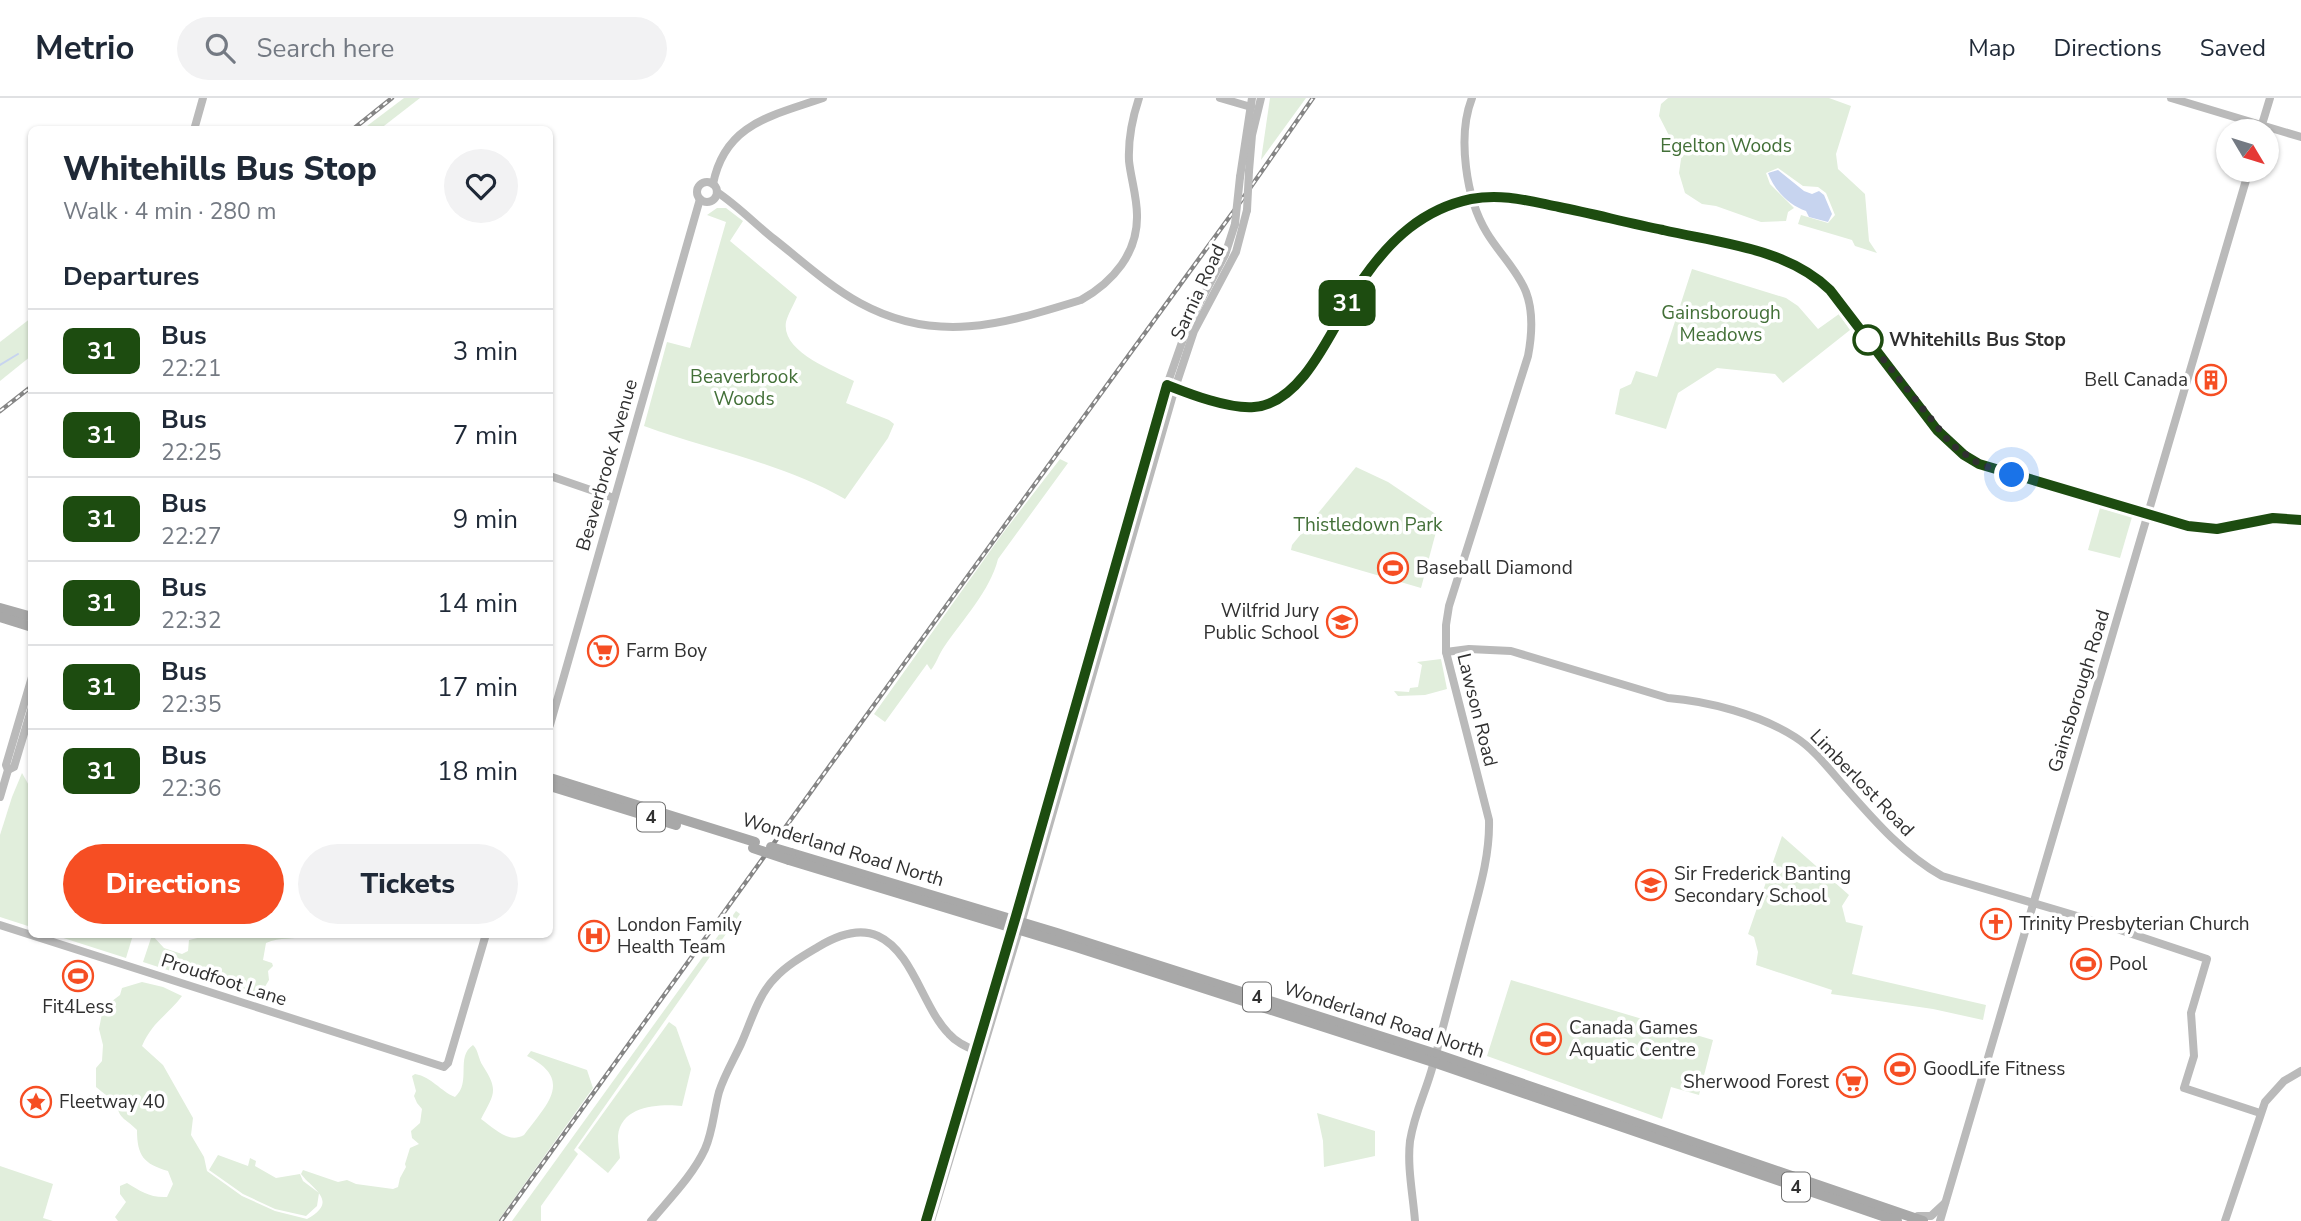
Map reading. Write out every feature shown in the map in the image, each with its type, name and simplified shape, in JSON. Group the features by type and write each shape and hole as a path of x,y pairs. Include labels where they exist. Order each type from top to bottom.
{"main road":[{"path":"0,608 28,616"},
{"path":"0,617 28,626"},
{"name":"Wonderland Road North","path":"553,779 754,845"},
{"name":"Wonderland Road North","path":"553,787 1017,925 1434,1058 1923,1221"},
{"name":"Wonderland Road North","path":"1434,1058 1897,1221"}],"street":[{"path":"195,126 203,98"},
{"path":"823,98 757,122 743,130 727,147 715,171 710,193 733,203 761,229 859,303 905,322 957,328 1081,300 1116,274 1132,245 1137,228 1129,162 1129,138 1139,98"},
{"path":"1220,98 1253,105"},
{"name":"Sarnia Road","path":"931,1221 1188,325 1225,255 1235,224 1253,105 1261,98"},
{"name":"Lawson Road","path":"1415,1221 1409,1164 1416,1108 1434,1058 1488,853 1489,820 1446,652 1446,625 1449,606 1528,356 1532,334 1531,310 1526,291 1486,232 1472,199 1463,135 1472,98"},
{"path":"2171,98 2234,119"},
{"path":"2264,119 2270,98"},
{"name":"Sarnia Road","path":"1171,387 1194,331 1236,252 1247,210 1253,105"},
{"path":"2279,132 2301,137"},
{"name":"Gainsborough Road","path":"1940,1221 2245,182"},
{"name":"Beaverbrook Avenue","path":"553,714 683,255 697,214 710,193"},
{"path":"1171,387 1238,406 1254,407 1282,397 1292,390 1325,344 1362,280 1397,237 1418,220 1440,208 1472,199 1509,197 1717,241 1783,259 1802,268 1817,277 1830,290 1937,430 1964,455 1997,470 2188,526 2217,529 2273,518 2301,520"},
{"path":"553,477 614,498"},
{"name":"Limberlost Road","path":"1446,652 1469,649 1511,651 1661,696 1691,700 1767,722 1797,737 1906,852 1942,876 2207,959 2191,1013 2194,1056 2184,1088 2260,1113"},
{"path":"0,797 8,770 6,765 28,691"},
{"path":"8,770 13,767 28,720"},
{"name":"Proudfoot Lane","path":"0,925 28,934"},
{"name":"Sarnia Road","path":"926,1221 976,1051 1017,925"},
{"path":"652,1221 698,1162 706,1146 720,1090 764,992 775,978 833,938 851,933 876,935 895,948 947,1033 961,1045 976,1051"},
{"name":"Proudfoot Lane","path":"40,938 444,1067 448,1063 485,938"},
{"path":"2225,1221 2260,1113 2273,1091 2301,1071"},
{"path":"1911,1217 1929,1217 1945,1203"}],"green space":[{"path":"404,98 420,98 384,126 367,126"},
{"path":"1270,98 1306,98 1261,160 1262,153"},
{"name":"Egelton Woods","path":"1668,98 1829,98 1851,106 1836,154 1838,169 1865,194 1869,241 1877,253 1855,246 1852,240 1798,224 1801,215 1828,223 1835,215 1826,193 1818,187 1803,186 1778,168 1766,173 1770,184 1794,208 1788,212 1786,221 1761,222 1716,206 1702,204 1685,193 1679,173 1681,159 1659,116 1661,104"},
{"name":"Beaverbrook Woods","path":"717,208 726,208 743,221 730,241 797,297 786,322 787,333 792,342 810,359 854,381 846,403 894,424 888,438 845,499 771,466 644,426 667,342 690,348 726,222 707,215"},
{"name":"Gainsborough Meadows","path":"1692,269 1786,298 1798,306 1818,329 1839,314 1850,330 1783,383 1775,374 1717,368 1678,393 1666,429 1615,414 1620,389 1631,384 1636,371 1657,377"},
{"path":"28,320 28,358 0,381 0,342"},
{"path":"1060,459 1068,463 998,559 989,582 975,604 931,670 927,664 885,722 874,714 1003,533"},
{"name":"Thistledown Park","path":"1356,467 1388,482 1440,517 1421,588 1291,550 1292,545"},
{"path":"2100,508 2132,517 2120,558 2088,550"},
{"path":"1441,659 1447,689 1425,695 1398,696 1394,691 1409,692 1410,688 1418,687 1422,665 1417,662"},
{"path":"22,773 28,784 28,926 0,917 0,835"},
{"path":"1782,836 1849,895 1842,906 1846,922 1863,926 1852,974 1986,1005 1983,1020 1933,1009 1831,994 1832,990 1756,965 1758,952 1754,937 1748,934"},
{"path":"736,911 740,914 574,1150 578,1154 541,1206 541,1221 512,1221"},
{"path":"63,938 132,938 126,958"},
{"path":"151,938 155,938 164,948 182,954 188,951 189,940 298,938 266,943 263,960 273,966 268,971 269,980 260,995 245,989 229,990 143,962"},
{"path":"1511,980 1713,1040 1699,1095 1671,1087 1662,1119 1487,1056"},
{"path":"142,982 163,987 182,996 155,1025 142,1046 163,1065 193,1118 191,1135 204,1157 207,1171 242,1196 275,1211 307,1219 317,1213 323,1201 321,1195 301,1174 303,1170 338,1182 347,1180 356,1184 393,1189 398,1187 410,1148 419,1144 412,1138 411,1131 420,1123 422,1109 414,1096 416,1091 412,1076 415,1074 426,1078 455,1097 462,1084 465,1056 473,1045 493,1087 492,1098 481,1119 512,1138 524,1135 552,1093 550,1074 542,1065 527,1056 531,1051 587,1070 593,1088 498,1221 118,1221 115,1217 126,1202 120,1194 120,1186 127,1183 150,1195 167,1197 173,1184 168,1171 148,1162 140,1153 137,1130 121,1116 117,1104 96,1087 96,1068 102,1061 103,1045 99,1029 103,1008 120,995 122,988"},
{"path":"669,1022 676,1027 691,1069 682,1106 653,1106 634,1112 626,1118 618,1136 620,1158 608,1173 578,1148"},
{"path":"1317,1113 1375,1131 1375,1156 1324,1167 1323,1141"},
{"path":"218,1155 248,1166 250,1158 256,1161 255,1166 276,1178 300,1174 303,1181 319,1193 317,1206 306,1216 275,1209 243,1194 209,1170"},
{"path":"0,1166 53,1184 43,1218 53,1221 0,1221"}],"water":[{"path":"1778,170 1804,191 1812,194 1819,191 1824,195 1832,214 1828,222 1809,217 1806,211 1783,196 1768,173"}],"waterway":[{"path":"0,365 18,354"}],"railway":[{"path":"357,126 392,98"},
{"path":"501,1221 1313,98"},
{"path":"0,411 28,389"}],"bus line":[{"name":"31","path":"926,1221 1167,385 1238,406 1269,404 1282,397 1292,390 1325,344 1346,305 1383,253 1418,220 1440,208 1472,199 1509,197 1717,241 1783,259 1817,277 1830,290 1937,430 1964,455 1979,464 2188,526 2217,529 2273,518 2301,520"}],"place":[{"name":"Whitehills Bus Stop","path":"1868,340"},
{"name":"Bell Canada","path":"2211,380"},
{"name":"Baseball Diamond","path":"1393,568"},
{"name":"Wilfrid Jury Public School","path":"1342,622"},
{"name":"Farm Boy","path":"603,651"},
{"name":"Sir Frederick Banting Secondary School","path":"1651,885"},
{"name":"Trinity Presbyterian Church","path":"1996,924"},
{"name":"London Family Health Team","path":"594,936"},
{"name":"Pool","path":"2086,964"},
{"name":"Fit4Less","path":"78,976"},
{"name":"Canada Games Aquatic Centre","path":"1546,1039"},
{"name":"GoodLife Fitness","path":"1900,1069"},
{"name":"Sherwood Forest","path":"1852,1082"},
{"name":"Fleetway 40","path":"36,1102"}],"route":[{"path":"1868,340 1937,430 1951,444 1979,464 2012,475"}]}
